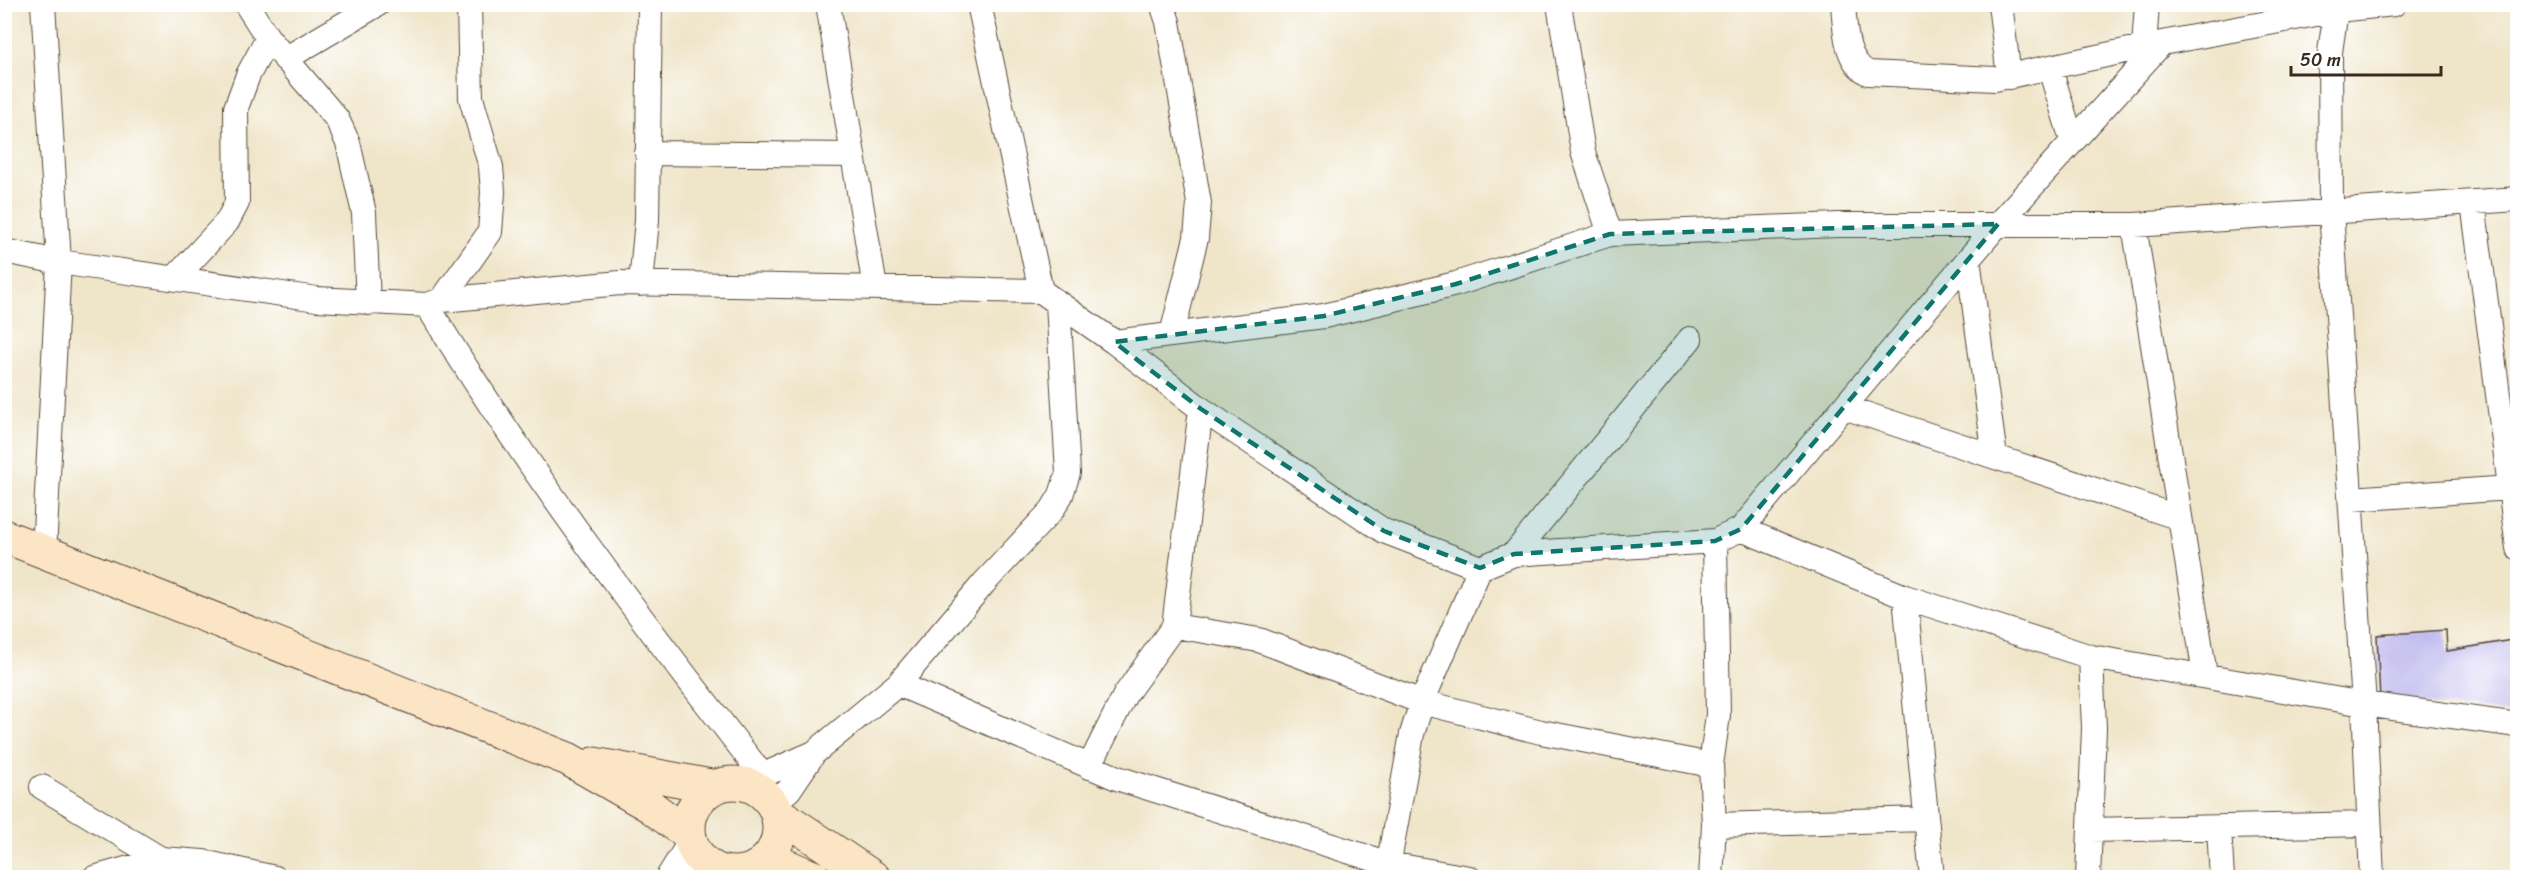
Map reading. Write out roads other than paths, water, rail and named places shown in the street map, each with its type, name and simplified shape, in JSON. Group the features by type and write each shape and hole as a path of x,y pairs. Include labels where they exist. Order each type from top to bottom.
{"main road":[{"path":"4,536 568,759 650,806 690,840 706,864 725,875 752,870 768,858 778,835 754,793"},
{"path":"568,759 754,793 874,878"},
{"path":"690,840 691,812 705,793 754,793"},
{"path":"768,858 815,878"}],"street":[{"path":"43,4 59,262 44,552"},
{"path":"246,4 268,38 337,119 348,143 363,213 368,303"},
{"path":"285,59 378,4"},
{"path":"435,302 490,232 493,223 490,167 471,98 469,4"},
{"path":"641,284 647,220 650,4"},
{"path":"828,4 875,288"},
{"path":"435,302 462,363 754,793 789,790 805,770 814,753 898,684 984,583 1052,510 1061,495 1068,473 1050,297 979,4"},
{"path":"1162,4 1172,45 1199,203 1196,238 1172,334"},
{"path":"1559,4 1583,152 1610,234"},
{"path":"1843,4 1851,56 1861,69 1868,73 1962,79 2009,77 2337,7 2394,4"},
{"path":"2000,4 2009,77"},
{"path":"4,251 59,262 317,299 368,303 435,302 620,284 875,288 1050,297 1114,342 1201,409 1384,531 1480,568 1514,555 1715,541 1742,529 1968,259 2153,45 2147,4"},
{"path":"2337,7 2331,52 2331,211 2364,704 2372,878"},
{"path":"175,278 227,222 237,203 236,108 249,75 268,38"},
{"path":"2049,69 2073,140"},
{"path":"647,153 853,155"},
{"path":"1114,342 1324,316 1456,284 1610,234 1838,225 2134,225 2517,199"},
{"path":"2473,203 2517,548"},
{"path":"2134,225 2205,675"},
{"path":"1968,259 1995,457"},
{"path":"1514,555 1690,339"},
{"path":"1844,407 2180,518"},
{"path":"1089,767 1125,695 1174,626 1201,409"},
{"path":"2351,499 2510,488"},
{"path":"1742,529 1905,597 2091,657 2364,704 2517,725"},
{"path":"1711,878 1714,825 1711,765 1718,715 1715,541"},
{"path":"1387,871 1412,734 1422,702 1480,568"},
{"path":"1905,597 1932,878"},
{"path":"1174,626 1259,640 1422,702 1541,732 1711,765"},
{"path":"2088,878 2094,728 2091,657"},
{"path":"898,684 1117,778 1387,871 1469,878"},
{"path":"42,787 161,859"},
{"path":"1714,825 1925,819"},
{"path":"2090,830 2368,824"},
{"path":"2219,828 2222,878"},
{"path":"671,878 690,840"},
{"path":"94,878 161,859 203,862 275,878"}]}
